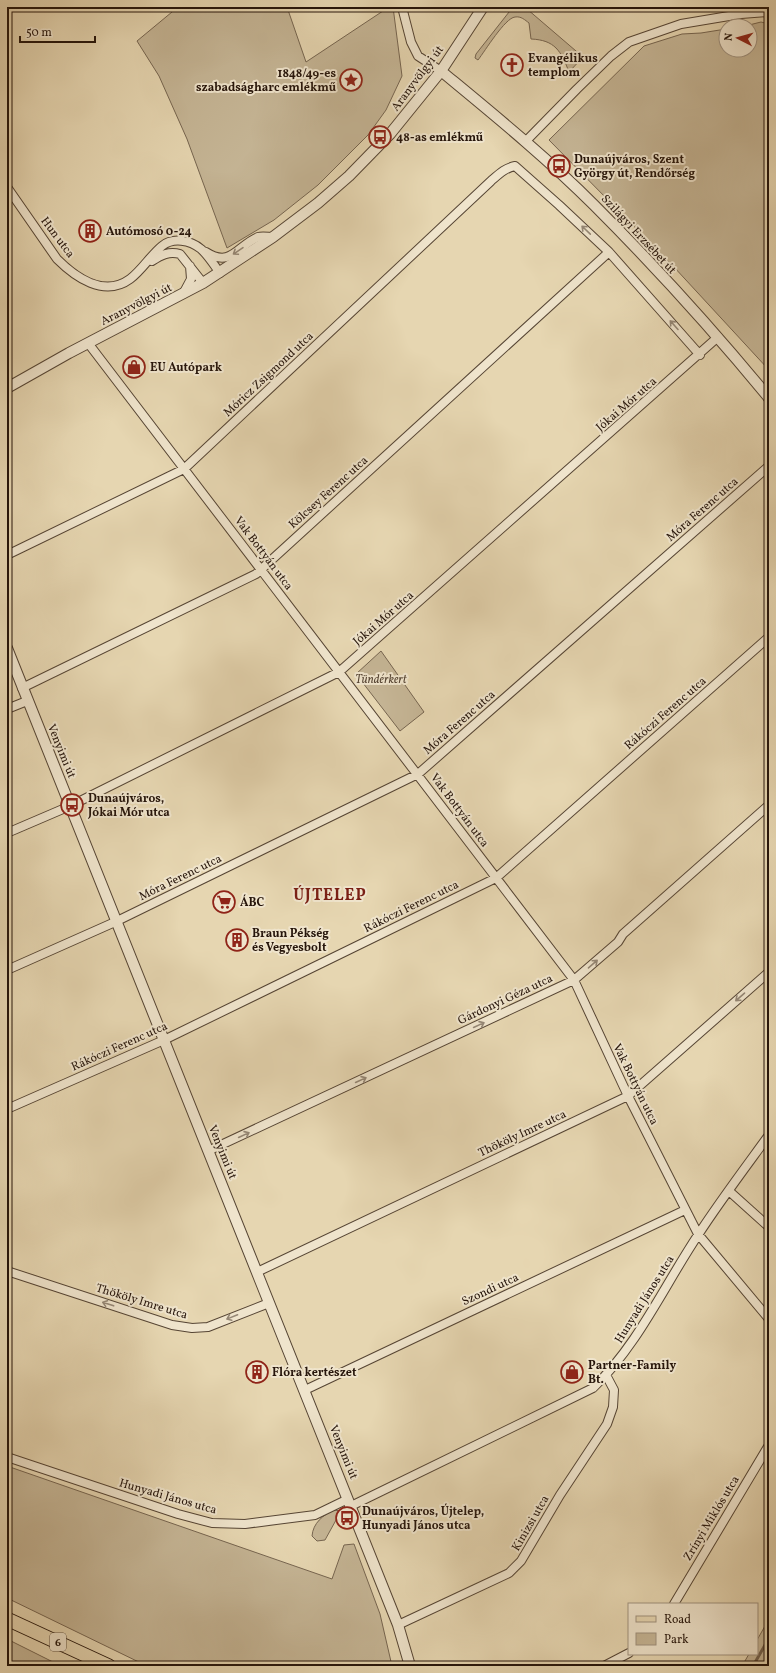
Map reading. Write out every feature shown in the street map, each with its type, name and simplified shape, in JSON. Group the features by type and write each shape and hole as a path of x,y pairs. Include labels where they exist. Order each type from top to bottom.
{"main road":[{"name":"6","path":"7,1619 109,1666"}],"street":[{"path":"402,7 411,42 418,56 441,71"},
{"name":"Aranyvölgyi út","path":"7,388 220,273 318,203 349,176 390,134 441,71 483,7"},
{"path":"525,142 577,89 611,56 628,42 681,24 741,14 769,12"},
{"name":"Szilágyi Erzsébet út","path":"441,71 525,142 593,204 718,337 769,398"},
{"name":"Móricz Zsigmond utca","path":"7,555 184,469 505,169 515,166 609,252"},
{"name":"Hun utca","path":"7,187 57,259 66,268 85,281 103,286 118,285 130,279 163,245 173,241 188,242 201,249 220,273"},
{"name":"Aranyvölgyi út","path":"201,249 216,258 227,258 258,237 273,236"},
{"path":"609,252 700,355"},
{"name":"Kölcsey Ferenc utca","path":"22,688 240,582 261,569 609,252"},
{"name":"Hun utca","path":"144,266 160,256 172,253 180,254 203,283"},
{"path":"181,295 191,279 190,265"},
{"name":"Jókai Mór utca","path":"7,833 70,806 339,672 700,355 718,337"},
{"name":"Vak Bottyán utca","path":"88,343 574,980 628,1096 698,1234 769,1318"},
{"name":"Móra Ferenc utca","path":"7,970 115,922 418,774 769,466"},
{"name":"Rákóczi Ferenc utca","path":"7,1109 164,1040 496,878 769,637"},
{"name":"Venyimi út","path":"7,648 115,922 350,1502 398,1625 410,1666"},
{"path":"7,709 28,700"},
{"name":"Gárdonyi Géza utca","path":"208,1151 574,980 618,942 623,934 769,805"},
{"name":"Thököly Imre utca","path":"257,1272 628,1096 769,972"},
{"name":"Hunyadi János utca","path":"7,1457 178,1514 212,1523 245,1524 315,1514 350,1502 593,1388 625,1352 698,1234 769,1135"},
{"path":"729,1192 769,1227"},
{"name":"Szondi utca","path":"305,1390 685,1210"},
{"name":"Thököly Imre utca","path":"7,1271 172,1325 192,1328 208,1327 269,1302"},
{"name":"Kinizsi utca","path":"398,1625 510,1573 521,1561 560,1495 607,1424 614,1407 614,1390 606,1375"},
{"name":"Zrínyi Miklós utca","path":"675,1603 769,1445"},
{"path":"604,1666 628,1654"}],"green space":[{"path":"178,7 287,7 306,62 389,7 393,7 402,76 386,110 368,135 318,185 274,220 227,248 187,139 159,76 137,41"},
{"path":"513,7 527,9 583,57 569,72 563,58 556,48 546,42 531,39 529,23 523,18 515,17 506,23 478,60 475,58 476,54"},
{"path":"758,23 769,24 769,370 673,266 549,140 644,46 682,34 718,30 718,58 758,58"},
{"name":"Tündérkert","path":"381,651 424,712 400,731 356,674"},
{"path":"7,1466 332,1579 344,1545 354,1544 380,1614 392,1666 147,1666 7,1598"},
{"path":"334,1510 341,1511 325,1540 317,1541 312,1536 316,1523 326,1514"},
{"path":"769,1619 769,1666 742,1666 748,1655 758,1655 758,1638"},
{"path":"7,1639 61,1666 7,1666"}],"waterway":[{"path":"753,1666 769,1638"}],"place":[{"name":"Evangélikus templom","path":"512,65"},
{"name":"1848/49-es szabadságharc emlékmű","path":"351,80"},
{"name":"48-as emlékmű","path":"380,137"},
{"name":"Dunaújváros, Szent György út, Rendőrség","path":"559,166"},
{"name":"Autómosó 0-24","path":"90,231"},
{"name":"EU Autópark","path":"134,367"},
{"name":"Dunaújváros, Jókai Mór utca","path":"72,805"},
{"name":"ÁBC","path":"224,902"},
{"name":"Braun Pékség és Vegyesbolt","path":"237,940"},
{"name":"Flóra kertészet","path":"257,1372"},
{"name":"Partner-Family Bt.","path":"572,1372"},
{"name":"Dunaújváros, Újtelep, Hunyadi János utca","path":"347,1518"}],"district":[{"name":"ÚJTELEP","path":"330,894"}]}
